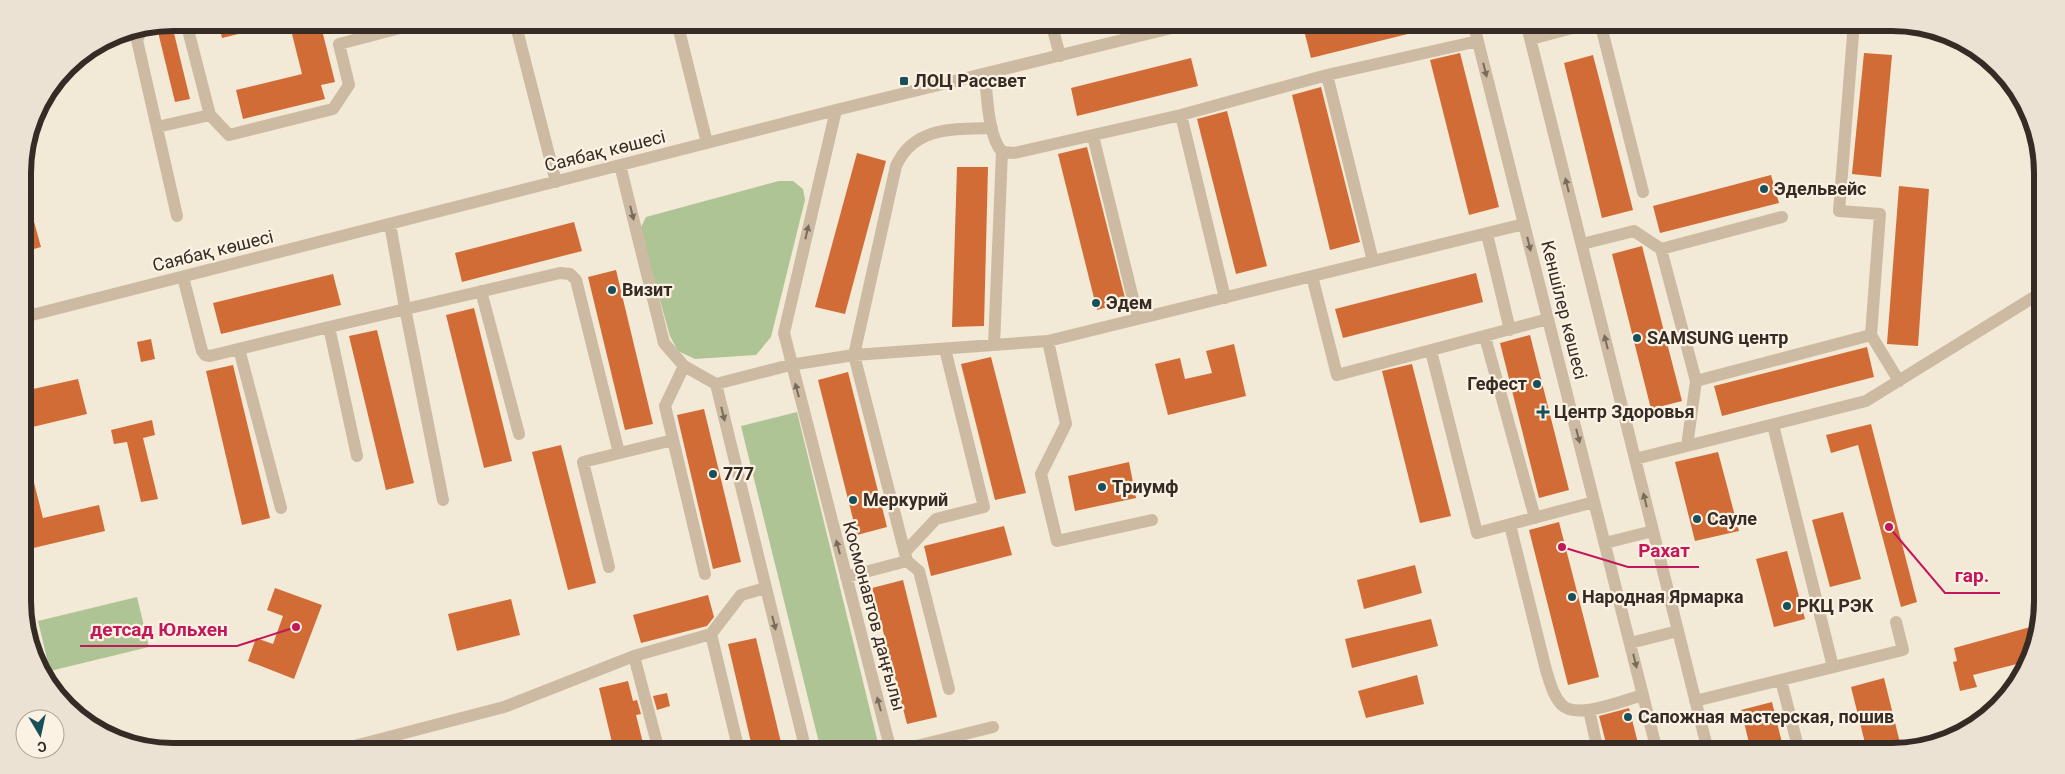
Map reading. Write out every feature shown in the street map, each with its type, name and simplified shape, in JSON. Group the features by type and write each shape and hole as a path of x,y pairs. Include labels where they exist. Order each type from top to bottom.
{"street":[{"path":"188,31 210,115 229,135 333,109 349,85 339,44 389,31"},
{"path":"517,31 556,182"},
{"path":"679,31 707,143"},
{"path":"1053,31 1060,56"},
{"name":"Саябақ көшесі","path":"32,315 836,110 1160,31"},
{"name":"Кеншілер көшесі","path":"1475,31 1655,742"},
{"name":"Кеншілер көшесі","path":"1528,31 1706,742"},
{"path":"1530,39 1561,31"},
{"path":"1602,31 1642,192"},
{"path":"1853,31 1839,211 1880,214 1871,334 1899,382"},
{"path":"139,36 137,40 177,216"},
{"path":"1002,152 1014,153 1094,136 1327,75 1478,41"},
{"path":"985,74 992,128 997,146 1002,152 994,345"},
{"path":"1327,75 1373,261"},
{"name":"Космонавтов даңғылы","path":"836,110 784,333 790,365 889,743"},
{"path":"1181,114 1225,298"},
{"path":"157,127 210,115"},
{"path":"949,689 919,571 906,557 854,355 896,166 902,154 916,140 935,132 992,128"},
{"path":"1094,136 1138,319"},
{"path":"620,166 664,344 684,366 716,384 790,365 854,355 1048,341 1524,224"},
{"path":"1661,249 1782,217"},
{"path":"390,224 443,500"},
{"path":"1582,244 1634,232 1661,249 1696,381 1688,446"},
{"path":"1487,234 1510,330"},
{"path":"183,277 202,351 205,355 210,356 405,308 560,273 570,274 576,280 619,454"},
{"path":"1312,276 1337,375 1548,319"},
{"path":"481,291 519,434"},
{"path":"1635,458 1866,401 2034,297"},
{"path":"329,327 357,456"},
{"path":"1696,381 1871,334"},
{"path":"1484,337 1535,518"},
{"path":"1048,341 1066,424 1041,474 1057,542 1152,520"},
{"path":"239,349 281,508"},
{"path":"846,577 906,557 936,520 984,507 945,349"},
{"path":"1431,351 1476,533 1594,502"},
{"path":"684,366 665,406 705,574"},
{"path":"716,384 804,743"},
{"path":"1773,425 1833,667"},
{"path":"609,567 583,462 673,440"},
{"path":"1510,525 1552,690 1560,704 1574,711 1589,710 1643,695"},
{"path":"1604,543 1653,531"},
{"path":"368,743 504,707 634,656 711,634 741,595 766,588"},
{"path":"1695,701 1903,650 1896,622"},
{"path":"1630,643 1678,631"},
{"path":"711,634 737,743"},
{"path":"634,656 657,743"},
{"path":"1781,680 1797,742"},
{"path":"1589,710 1596,742"},
{"path":"930,743 993,727"}],"green space":[{"path":"779,181 793,181 803,189 805,200 771,337 756,355 695,359 678,351 670,336 640,229 646,217"},
{"path":"797,412 878,743 819,743 741,426"},
{"path":"137,597 149,647 50,671 38,621"}],"building":[{"path":"173,31 190,99 175,102 158,32"},
{"path":"220,31 251,31 222,38"},
{"path":"291,31 322,31 335,82 321,85 325,99 243,119 236,90 302,74"},
{"path":"1304,31 1420,31 1311,58"},
{"path":"1460,53 1499,207 1469,215 1430,60"},
{"path":"1864,53 1892,55 1881,177 1852,174"},
{"path":"1593,55 1633,210 1602,218 1564,63"},
{"path":"1191,58 1198,86 1077,116 1071,88"},
{"path":"1321,87 1360,242 1330,250 1292,95"},
{"path":"1227,111 1267,266 1236,274 1197,119"},
{"path":"1087,147 1126,302 1097,310 1058,154"},
{"path":"857,153 886,161 845,314 815,307"},
{"path":"957,167 988,167 984,326 952,327"},
{"path":"1771,175 1779,203 1660,233 1653,206"},
{"path":"1899,186 1929,189 1918,346 1887,344"},
{"path":"32,218 41,247 32,250"},
{"path":"574,222 582,251 462,282 455,253"},
{"path":"1642,246 1682,401 1651,409 1612,254"},
{"path":"616,270 653,424 625,430 588,277"},
{"path":"1476,273 1483,302 1343,338 1335,309"},
{"path":"333,274 341,305 221,334 213,303"},
{"path":"474,308 512,461 484,468 446,315"},
{"path":"377,330 414,483 386,490 349,336"},
{"path":"1530,335 1569,490 1539,498 1500,343"},
{"path":"151,339 155,359 141,362 137,342"},
{"path":"1234,344 1246,396 1168,415 1155,364 1180,358 1185,379 1212,373 1206,351"},
{"path":"1867,347 1874,377 1722,416 1714,386"},
{"path":"991,357 1026,493 995,500 961,364"},
{"path":"1412,364 1451,516 1420,523 1382,371"},
{"path":"233,365 270,518 242,525 206,371"},
{"path":"848,372 887,527 857,535 818,380"},
{"path":"78,379 87,414 31,427 31,389"},
{"path":"704,409 741,562 713,569 677,415"},
{"path":"152,420 155,435 143,438 158,499 141,502 127,442 114,444 111,430"},
{"path":"1871,424 1917,602 1901,607 1858,445 1831,453 1826,435"},
{"path":"561,445 596,583 568,590 532,452"},
{"path":"1718,452 1739,531 1695,541 1675,462"},
{"name":"Триумф","path":"1129,462 1136,498 1075,511 1068,476"},
{"path":"31,472 43,518 99,505 105,531 31,549"},
{"path":"1843,512 1861,579 1830,587 1812,520"},
{"path":"1559,522 1599,677 1568,685 1529,530"},
{"path":"1004,526 1012,555 931,576 924,546"},
{"path":"1787,551 1805,619 1774,627 1756,559"},
{"path":"1415,565 1422,593 1364,609 1357,580"},
{"path":"903,580 937,717 907,724 872,588"},
{"path":"275,588 322,605 294,679 248,661 256,638 273,644 283,616 267,610"},
{"path":"708,595 714,617 707,626 641,643 633,615"},
{"path":"511,599 520,635 457,651 448,614"},
{"path":"1431,619 1438,646 1352,668 1345,639"},
{"path":"2031,627 2019,664 1973,675 1977,687 1960,691 1953,662 1957,661 1954,648"},
{"path":"756,638 781,743 751,743 728,644"},
{"path":"1417,675 1424,704 1366,718 1358,691"},
{"path":"1884,678 1900,742 1865,742 1851,687"},
{"path":"628,681 633,701 637,700 641,714 636,715 643,743 612,743 599,688"},
{"path":"667,693 670,706 657,710 653,696"},
{"path":"1772,702 1782,742 1749,742 1741,710"},
{"path":"1629,708 1638,742 1606,742 1599,716"}],"place":[{"name":"ЛОЦ Рассвет","path":"904,81"},
{"name":"Эдельвейс","path":"1764,189"},
{"name":"Визит","path":"612,290"},
{"name":"Эдем","path":"1096,303"},
{"name":"SAMSUNG центр","path":"1637,338"},
{"name":"Гефест","path":"1537,384"},
{"name":"Центр Здоровья","path":"1543,412"},
{"name":"777","path":"713,474"},
{"name":"Триумф","path":"1102,487"},
{"name":"Меркурий","path":"853,500"},
{"name":"Сауле","path":"1697,519"},
{"name":"гар.","path":"1889,527"},
{"name":"Рахат","path":"1562,547"},
{"name":"Народная Ярмарка","path":"1572,597"},
{"name":"РКЦ РЭК","path":"1787,606"},
{"name":"детсад Юльхен","path":"296,627"},
{"name":"Сапожная мастерская, пошив","path":"1628,717"}]}
